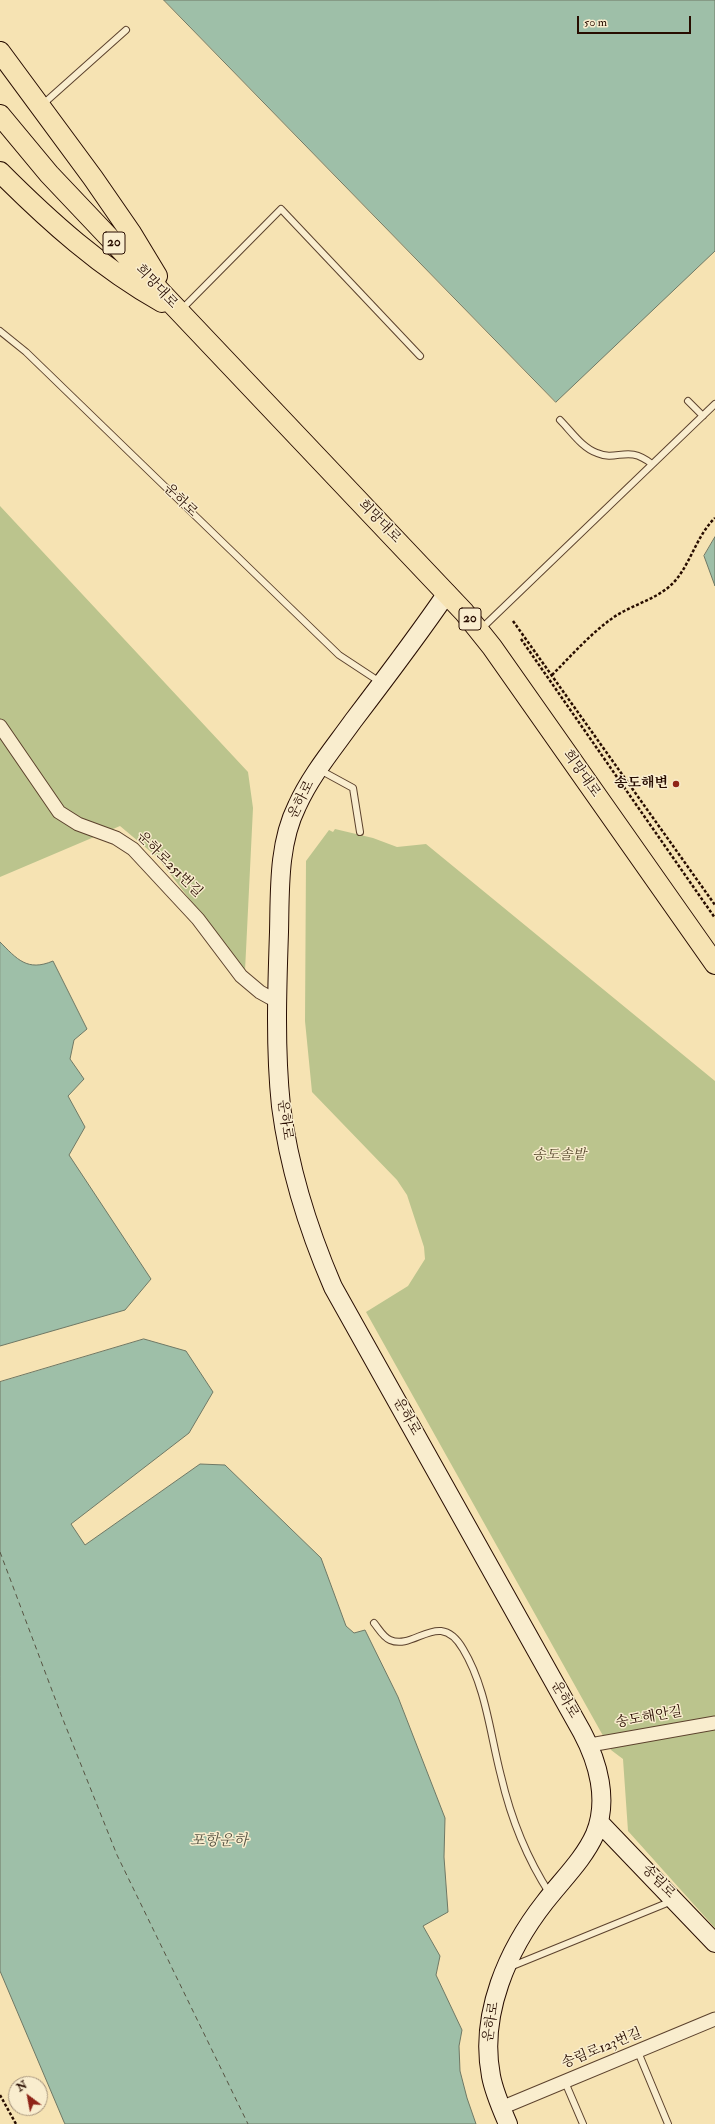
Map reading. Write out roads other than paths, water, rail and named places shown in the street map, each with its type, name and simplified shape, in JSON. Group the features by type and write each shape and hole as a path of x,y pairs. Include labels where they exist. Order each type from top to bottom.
{"main road":[{"path":"0,52 39,108 93,178 130,232 179,312"},
{"name":"희망대로","path":"0,115 49,174 480,630 715,964"},
{"path":"0,172 95,258 141,290 179,312"}],"street":[{"name":"운하로","path":"446,593 318,769 296,807 286,842 279,912 278,1002 280,1083 285,1130 307,1221 325,1267 346,1311 590,1745 600,1779 599,1822 590,1844 529,1924 505,1969 492,2013 488,2048 491,2076 505,2116"},
{"name":"운하로251번길","path":"0,726 59,812 78,824 116,838 129,846 198,919 241,976 260,992 278,1002"},
{"name":"송도해안길","path":"590,1745 715,1723"},
{"name":"송림로","path":"599,1822 675,1899 715,1943"},
{"name":"송림로123번길","path":"505,2116 565,2082 715,2019"}],"lane":[{"path":"39,108 126,30"},
{"path":"179,312 281,209 420,356"},
{"name":"운하로","path":"0,331 32,358 328,646 339,655 382,683"},
{"path":"688,401 703,416"},
{"path":"480,630 715,404"},
{"path":"560,420 588,448 596,453 604,455 636,454 652,464"},
{"path":"318,769 353,788 360,832"},
{"path":"374,1622 383,1636 390,1640 404,1642 424,1633 441,1631 449,1633 462,1648 481,1692 500,1776 516,1830 536,1871 551,1895"},
{"path":"505,1969 675,1899"},
{"path":"638,2052 668,2124"},
{"path":"565,2082 582,2124"}],"water":[{"path":"164,0 715,0 715,251 556,402"},
{"path":"715,537 715,586 704,556"},
{"path":"0,942 23,962 36,965 53,961 87,1029 74,1040 70,1059 84,1079 68,1096 85,1127 69,1155 151,1279 125,1310 0,1346"},
{"name":"포항운하","path":"144,1339 186,1351 213,1392 189,1433 71,1524 85,1545 200,1464 225,1465 321,1558 346,1626 354,1633 365,1630 398,1697 445,1818 444,1857 448,1912 423,1926 440,1956 436,1975 462,2030 459,2046 460,2071 476,2124 65,2124 48,2084 48,2076 45,2076 0,1971 0,1382"}],"place":[{"name":"송도해변","path":"676,784"}],"park label":[{"name":"송도솔밭","path":"559,1156"}]}
